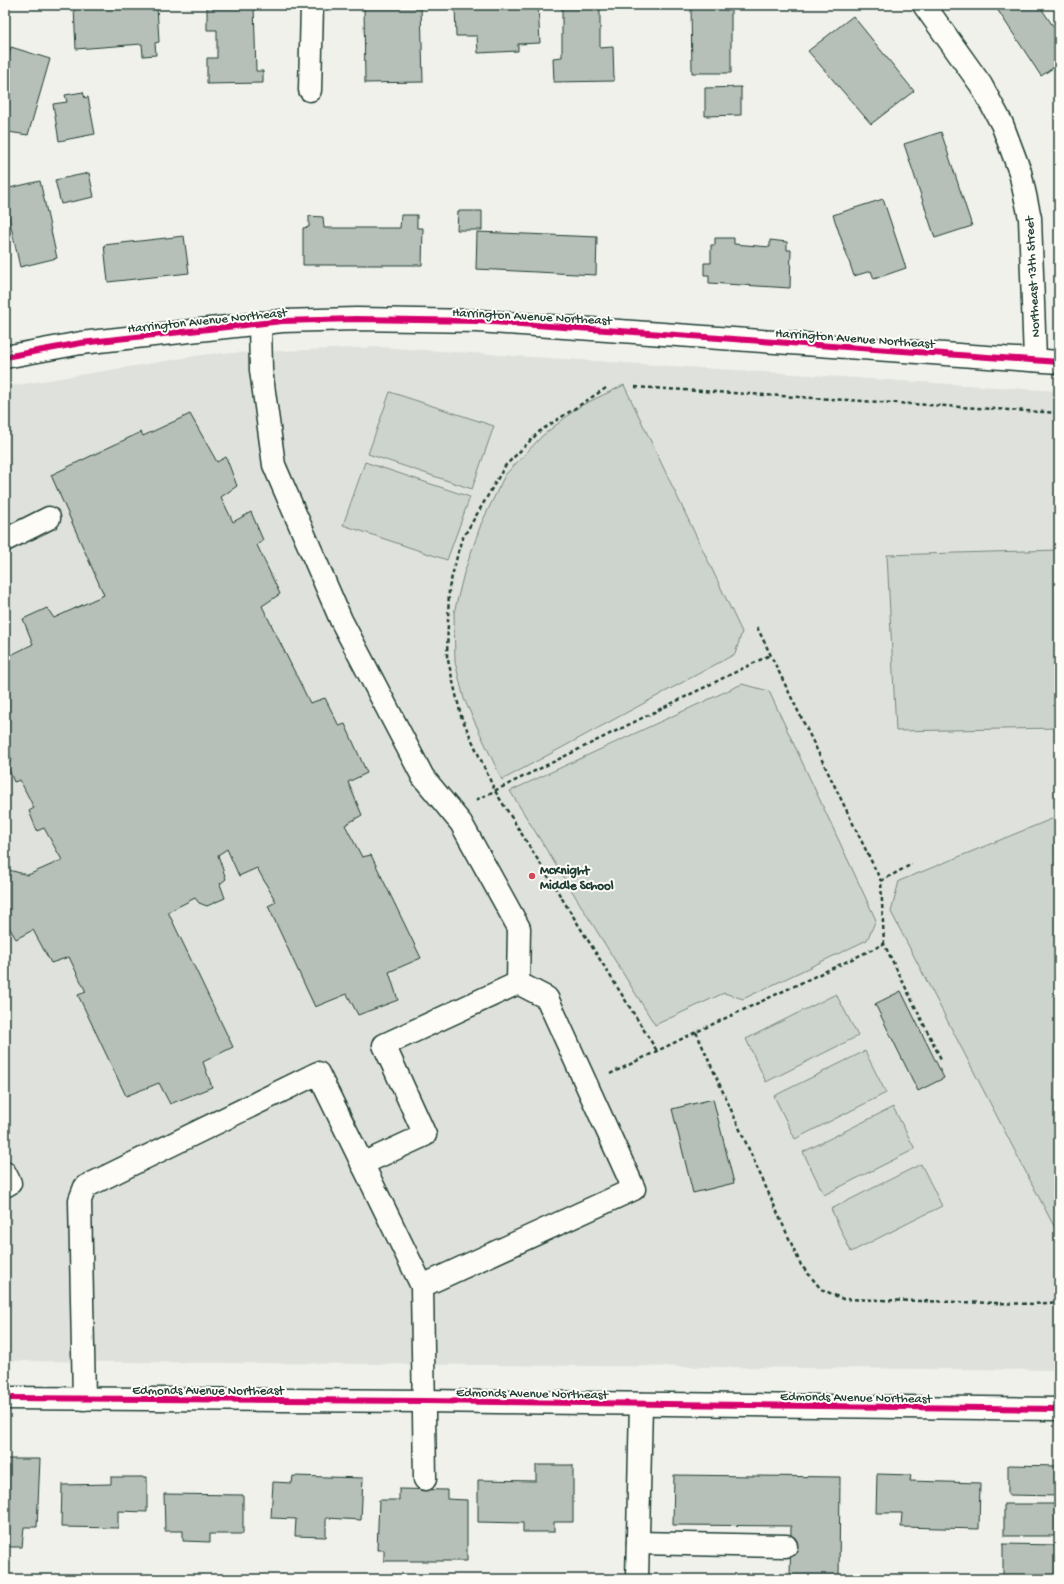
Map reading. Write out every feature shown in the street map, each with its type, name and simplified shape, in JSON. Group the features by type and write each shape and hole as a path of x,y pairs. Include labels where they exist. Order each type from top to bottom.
{"street":[{"path":"310,90 312,5"},
{"name":"Northeast 13th Street","path":"924,5 981,85 1002,124 1020,172 1030,218 1035,360"},
{"name":"Harrington Avenue Northeast","path":"5,357 81,343 282,321 356,319 478,321 1059,362"},
{"path":"260,324 261,370 274,465 341,620 423,777 461,822 519,928 518,983"},
{"path":"5,540 49,518"},
{"path":"422,1286 634,1189 547,998 518,983"},
{"path":"362,1164 425,1135 384,1045 518,983"},
{"path":"84,1399 80,1200 85,1187 318,1073 422,1286 425,1479"},
{"path":"5,1173 10,1183 5,1186"},
{"name":"Edmonds Avenue Northeast","path":"5,1398 424,1401 1059,1409"},
{"path":"637,1579 641,1404"},
{"path":"638,1543 786,1546"}],"path":[{"path":"635,387 1059,413"},
{"path":"606,388 540,431 505,466 461,541 449,588 447,656 462,716 495,791 658,1051"},
{"path":"757,627 880,881 884,944 941,1058"},
{"path":"452,812 770,655"},
{"path":"880,881 912,864"},
{"path":"587,1086 696,1032 884,944"},
{"path":"696,1032 801,1265 821,1289 843,1299 1034,1304 1059,1302"}],"shaded area":[{"name":"McKnight Middle School","path":"379,347 1059,391 1059,1370 5,1361 5,387 208,354"},
{"path":"624,385 742,632 735,654 502,780 464,699 455,662 454,613 464,573 481,524 505,475 542,436 580,406"},
{"path":"390,392 494,426 472,489 368,454"},
{"path":"365,462 470,497 447,560 343,525"},
{"path":"1059,550 1059,728 896,731 887,555"},
{"path":"742,684 769,691 876,920 867,940 743,999 724,993 655,1025 510,791"},
{"path":"1059,816 1059,1236 891,912 899,881"},
{"path":"836,994 858,1036 766,1082 746,1039"},
{"path":"865,1051 886,1093 795,1139 774,1096"},
{"path":"893,1107 915,1149 824,1195 803,1152"},
{"path":"921,1164 942,1206 851,1252 831,1209"}],"building":[{"path":"157,5 159,42 155,43 156,55 143,56 142,44 76,49 74,8"},
{"path":"207,5 254,5 256,71 263,71 263,83 207,84 207,58 217,58 217,30 207,30"},
{"path":"364,5 421,5 423,82 365,83"},
{"path":"455,5 538,5 540,43 518,44 518,51 478,53 477,36 456,36"},
{"path":"562,5 600,5 600,48 613,47 614,81 554,82 553,58 562,57"},
{"path":"691,5 731,5 731,73 692,73"},
{"path":"1003,5 1039,5 1059,35 1059,64 1041,76 997,9"},
{"path":"853,16 914,91 871,124 808,51"},
{"path":"11,47 50,59 28,135 8,132 5,138 5,70"},
{"path":"741,87 741,115 705,116 705,88"},
{"path":"83,92 85,98 88,97 95,134 59,141 53,104 67,102 65,95"},
{"path":"941,132 972,226 935,238 904,144"},
{"path":"89,173 94,197 61,204 55,180"},
{"path":"40,181 57,258 20,267 5,200 5,189"},
{"path":"883,199 906,268 874,279 871,271 854,276 833,215"},
{"path":"458,211 482,211 482,230 457,230"},
{"path":"401,215 417,215 417,228 423,228 422,265 303,265 303,228 309,227 309,216 323,217 324,228 400,228"},
{"path":"477,232 597,237 596,275 476,269"},
{"path":"184,236 189,273 108,282 104,245"},
{"path":"715,238 734,238 734,244 770,247 770,240 787,242 787,250 791,250 790,288 709,283 709,275 704,275 704,263 711,263 711,245 715,245"},
{"path":"190,414 217,462 226,457 237,486 221,497 233,522 251,512 263,540 257,545 280,594 262,606 310,703 325,698 339,726 345,724 367,773 348,782 362,815 345,825 362,857 371,855 421,958 389,972 398,1000 358,1015 347,994 315,1007 268,906 276,902 257,868 239,876 227,849 218,855 226,879 220,884 225,898 207,906 199,903 195,898 168,912 233,1047 203,1062 212,1087 170,1104 159,1083 126,1096 78,995 86,992 69,957 51,963 33,930 16,939 5,923 5,869 28,875 62,860 44,828 37,831 29,811 34,808 20,780 14,782 7,765 12,760 5,745 5,658 33,644 23,619 47,608 54,618 104,595 51,475 141,432 143,436"},
{"path":"901,991 944,1078 918,1091 875,1004"},
{"path":"713,1099 734,1183 693,1193 672,1109"},
{"path":"5,1459 40,1459 37,1527 24,1527 22,1547 5,1547"},
{"path":"536,1465 573,1465 573,1522 554,1522 554,1532 523,1532 523,1523 478,1522 478,1480 536,1481"},
{"path":"1008,1465 1059,1466 1059,1496 1008,1495"},
{"path":"877,1474 911,1475 910,1481 980,1483 979,1529 901,1527 902,1513 876,1513"},
{"path":"674,1475 840,1477 839,1579 790,1579 791,1526 673,1525"},
{"path":"293,1476 363,1478 361,1520 326,1518 326,1537 295,1536 296,1519 271,1518 273,1482 292,1483"},
{"path":"111,1477 147,1477 147,1512 118,1511 118,1528 61,1527 62,1485 111,1484"},
{"path":"399,1489 447,1490 447,1499 467,1500 467,1561 384,1561 384,1550 377,1550 379,1500 399,1500"},
{"path":"164,1494 243,1495 243,1534 210,1534 210,1542 183,1541 183,1531 165,1531"},
{"path":"1004,1504 1059,1504 1059,1536 1004,1536"},
{"path":"1003,1544 1059,1545 1059,1576 1003,1575"}],"cycle path":[{"path":"5,357 81,343 282,321 356,319 478,321 1059,362"},
{"path":"5,1398 424,1401 1059,1409"}],"place":[{"name":"McKnight Middle School","path":"532,876"}]}
